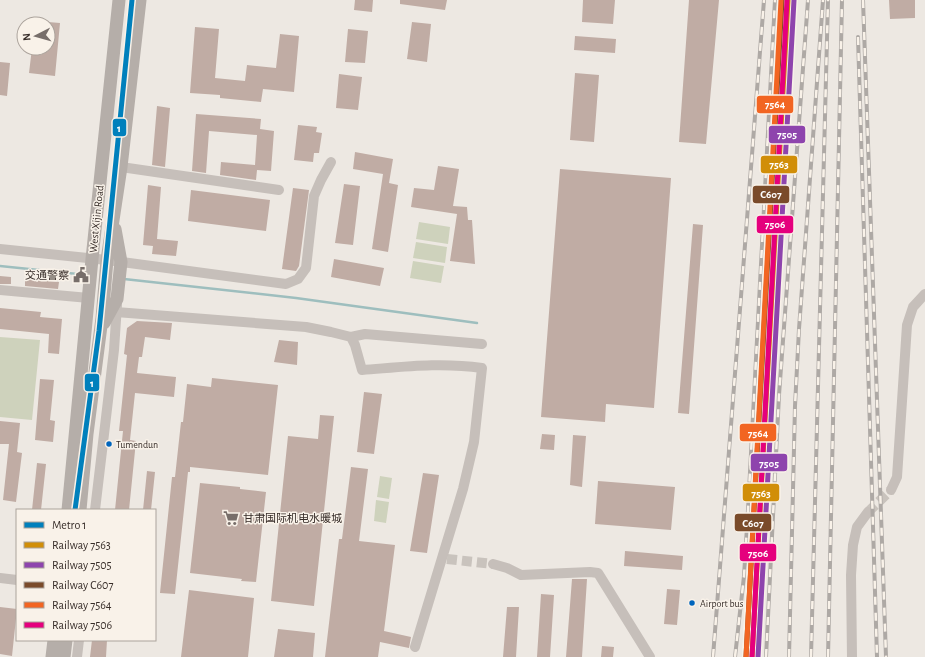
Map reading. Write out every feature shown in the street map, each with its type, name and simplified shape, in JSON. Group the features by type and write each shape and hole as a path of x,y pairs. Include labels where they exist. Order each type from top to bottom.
{"main road":[{"name":"West Xijin Road","path":"68,509 119,0"},
{"name":"West Xijin Road","path":"80,509 87,434 101,328 106,263 121,167 140,0"},
{"path":"101,328 117,305 120,273 113,220"},
{"path":"52,657 54,641"},
{"path":"64,657 66,641"}],"street":[{"path":"0,250 106,263 120,273 286,284 293,282 303,274 306,268 314,196 331,162"},
{"path":"121,167 279,190"},
{"path":"0,290 89,293"},
{"path":"891,490 897,477 907,325 913,307 925,294"},
{"path":"95,509 114,350 117,305 306,327 351,337 365,334 482,344"},
{"path":"351,337 355,345 362,370 433,364 458,364 482,368 474,442 463,489 445,559 416,647"},
{"path":"852,657 851,575 853,545 857,526 868,512"},
{"path":"493,564 522,575 590,572 598,573 650,657"},
{"path":"0,578 16,580"},
{"path":"77,657 79,641"}],"green space":[{"path":"419,222 450,227 448,244 416,239"},
{"path":"416,242 447,247 445,263 413,258"},
{"path":"413,261 444,266 441,283 410,278"},
{"path":"0,337 40,340 32,420 0,417"},
{"path":"380,476 392,478 389,499 377,497"},
{"path":"376,500 389,502 386,523 374,521"}],"building":[{"path":"355,0 373,0 372,12 354,10"},
{"path":"400,0 447,0 445,10 400,4"},
{"path":"583,0 615,0 613,24 582,22"},
{"path":"689,0 719,0 706,144 679,142"},
{"path":"889,0 915,0 915,18 890,19"},
{"path":"412,22 431,24 427,62 407,59"},
{"path":"56,23 60,23 55,76 29,73 31,56 56,56"},
{"path":"195,27 219,29 215,78 245,81 247,65 276,68 280,34 299,36 294,92 263,89 261,102 220,98 220,95 190,93"},
{"path":"348,29 368,31 365,63 345,62"},
{"path":"575,36 616,39 615,53 574,50"},
{"path":"0,62 10,63 7,96 0,95"},
{"path":"575,73 599,75 594,142 570,140"},
{"path":"339,74 362,77 358,110 336,108"},
{"path":"157,106 170,108 165,167 152,165"},
{"path":"196,114 261,119 260,129 274,131 271,171 257,170 256,180 220,175 221,162 255,165 257,135 209,131 206,173 192,171"},
{"path":"298,125 317,127 316,132 322,133 319,153 314,153 313,162 294,160"},
{"path":"355,152 393,159 389,183 398,185 388,252 372,249 383,174 353,169"},
{"path":"438,166 459,169 453,206 467,207 468,220 472,220 475,264 450,261 457,214 411,207 414,188 434,190"},
{"path":"560,169 671,178 654,408 606,404 605,422 541,417"},
{"path":"344,184 360,186 353,245 335,243"},
{"path":"148,185 161,187 157,239 178,241 176,256 152,254 153,246 143,245"},
{"path":"293,188 309,190 299,266 296,271 282,269"},
{"path":"191,190 270,200 266,231 188,221"},
{"path":"693,224 703,225 689,414 678,413"},
{"path":"334,259 384,268 380,286 331,277"},
{"path":"0,276 11,277 11,284 0,284"},
{"path":"25,278 59,282 58,289 25,286"},
{"path":"0,308 41,312 40,317 62,319 59,354 48,353 49,334 0,329"},
{"path":"137,321 172,323 170,340 145,337 142,357 139,357 137,373 176,377 174,397 135,393 130,440 136,441 129,509 115,509 123,431 119,431 127,355 124,354 127,328"},
{"path":"279,340 298,342 297,365 274,362"},
{"path":"212,378 278,385 268,475 190,467 190,472 188,472 175,594 160,593 172,477 175,477 187,384 211,387"},
{"path":"40,379 54,380 50,420 55,421 53,442 35,440"},
{"path":"364,392 382,394 374,454 357,452"},
{"path":"320,415 334,416 314,606 271,601 288,436 318,439"},
{"path":"0,421 20,423 17,452 22,453 16,502 3,500 9,444 0,444"},
{"path":"542,434 555,435 554,450 540,449"},
{"path":"573,435 586,436 582,487 570,485"},
{"path":"37,463 46,464 41,509 32,509"},
{"path":"351,467 368,469 359,541 395,545 384,631 411,637 409,648 380,642 378,657 325,657 339,539 342,539"},
{"path":"147,471 155,472 151,509 143,509"},
{"path":"423,473 439,475 427,553 410,551"},
{"path":"598,481 675,487 671,530 595,524"},
{"path":"200,483 240,487 240,489 266,492 256,582 190,573"},
{"path":"625,551 683,556 682,570 624,566"},
{"path":"572,579 587,579 582,657 566,657"},
{"path":"667,589 680,590 677,625 664,624"},
{"path":"189,590 254,598 248,657 181,657"},
{"path":"541,594 554,595 550,657 537,657"},
{"path":"0,607 16,609 12,656 0,654"},
{"path":"507,607 519,607 516,657 503,657"},
{"path":"278,629 315,633 313,657 274,657"},
{"path":"92,641 107,641 106,657 90,657"},
{"path":"602,646 614,647 613,657 601,657"}],"waterway":[{"path":"0,266 87,275"},
{"path":"124,279 296,298 477,323"}],"tunnel":[{"path":"868,512 891,490"},
{"path":"447,559 493,564"}],"railway":[{"path":"713,657 764,0"},
{"path":"735,657 744,576 775,0"},
{"path":"766,657 779,395 808,0"},
{"path":"789,657 795,406 799,329 823,0"},
{"path":"811,657 828,0"},
{"path":"828,657 842,0"},
{"path":"863,0 886,657"},
{"path":"858,37 877,657"}],"metro line":[{"name":"1","path":"75,509 99,331 132,0"}],"rail line":[{"name":"7564","path":"746,657 781,0"},
{"name":"C607","path":"746,657 782,0"},
{"name":"7506","path":"752,657 787,0"},
{"name":"7563","path":"752,657 788,0"},
{"name":"7505","path":"758,657 794,0"}],"place":[{"name":"交通警察","path":"81,275"},
{"name":"Tumendun","path":"109,444"},
{"name":"甘肃国际机电水暖城","path":"231,518"},
{"name":"Airport bus","path":"692,603"}]}
